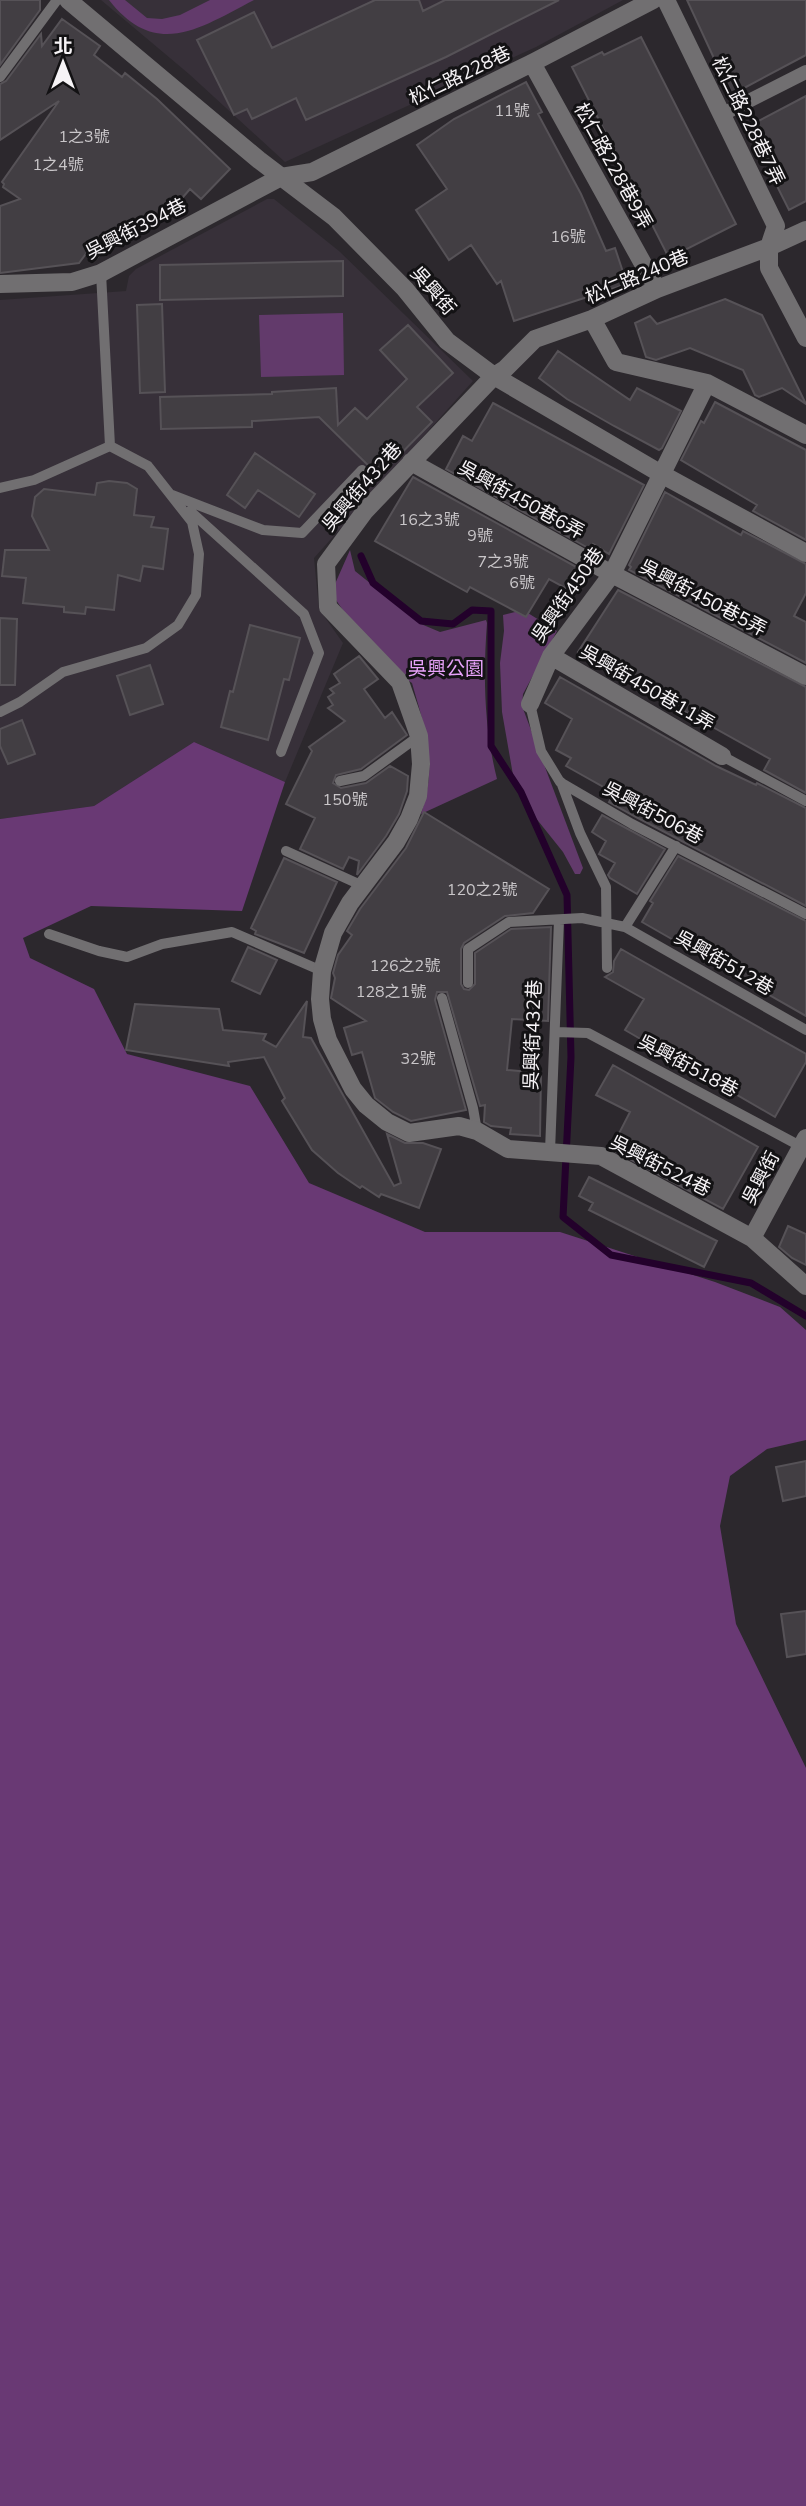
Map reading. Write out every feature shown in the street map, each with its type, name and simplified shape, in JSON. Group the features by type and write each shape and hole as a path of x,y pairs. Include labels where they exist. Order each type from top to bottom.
{"street":[{"name":"吳興街","path":"68,0 281,177 334,217 405,289 447,341 494,376 663,475 806,553"},
{"name":"松仁路228巷","path":"281,177 312,172 653,0"},
{"name":"松仁路228巷7弄","path":"666,0 776,226 769,247 769,268 806,338"},
{"name":"松仁路228巷9弄","path":"532,63 657,289"},
{"path":"721,115 806,72"},
{"name":"吳興街394巷","path":"0,284 72,282 101,273 281,177"},
{"name":"松仁路240巷","path":"494,376 505,369 535,339 592,319 657,289 769,247 806,230"},
{"path":"592,319 616,362 707,383 806,435"},
{"name":"吳興街432巷","path":"322,971 333,933 350,903 396,842 418,796 421,764 419,736 400,682 328,607 326,564 365,511 494,376"},
{"name":"吳興街450巷","path":"530,704 551,656 612,574 707,383"},
{"name":"吳興街450巷6弄","path":"411,462 612,574"},
{"name":"吳興街450巷5弄","path":"612,574 806,676"},
{"name":"吳興街450巷11弄","path":"551,656 722,756"},
{"name":"吳興街524巷","path":"322,971 320,999 328,1040 353,1089 366,1105 387,1122 409,1133 459,1126 477,1131 508,1149 601,1156 752,1238 806,1286"},
{"name":"吳興街","path":"752,1238 804,1142"}],"lane":[{"path":"0,76 57,0"},
{"path":"101,273 110,446"},
{"path":"0,488 34,480 110,446"},
{"path":"0,712 20,702 64,672 146,648 178,625 196,595 200,554 192,522 148,466 110,446"},
{"path":"172,495 263,530 302,533 362,470"},
{"path":"172,495 304,614 319,653 281,752"},
{"name":"吳興街506巷","path":"530,704 541,751 561,782 806,914"},
{"path":"340,780 364,776 419,736"},
{"path":"722,756 806,801"},
{"path":"561,782 580,833 606,887 607,968"},
{"path":"625,927 676,846"},
{"path":"286,851 363,886"},
{"name":"吳興街512巷","path":"468,983 468,950 509,922 582,918 625,927 806,1030"},
{"name":"吳興街432巷","path":"550,1151 559,920"},
{"path":"49,934 99,951 127,957 162,944 232,932 322,971"},
{"path":"442,998 477,1131"},
{"name":"吳興街518巷","path":"555,1032 588,1033 804,1142"}],"shaded area":[{"path":"101,0 623,0 536,47 285,162 189,74"},
{"path":"267,199 274,199 339,251 473,381 314,558 319,609 343,643 285,782 194,742 94,806 0,819 0,300 126,291 129,276 136,269"},
{"path":"194,742 285,782 242,911 91,906 23,938 30,958 94,989 127,1054 250,1086 309,1183 425,1232 560,1232 715,1282 780,1307 806,1330 806,1440 767,1449 730,1476 720,1526 736,1624 806,1768 806,2506 0,2506 0,819 94,806"}],"green space":[{"path":"109,0 125,0 147,18 162,19 180,15 210,0 254,0 197,28 161,34 144,29 127,18"},
{"path":"343,313 344,375 261,377 259,315"},
{"name":"吳興公園","path":"350,550 355,571 421,624 440,632 486,620 487,623 486,702 489,740 497,779 421,814 429,779 428,748 412,683 377,653 331,593"},
{"path":"523,610 557,631 523,694 522,706 583,868 580,874 575,874 563,852 527,807 513,775 502,712 500,663 503,615"}],"building":[{"path":"0,0 40,0 40,10 0,65"},
{"path":"375,0 419,0 423,11 445,0 559,0 446,57 306,120 296,98 252,119 247,109 234,115 197,40 254,12 272,48"},
{"path":"687,0 806,0 806,55 731,95"},
{"path":"62,19 100,46 94,55 122,77 125,73 157,99 230,169 201,199 190,189 164,219 159,215 144,231 137,227 122,243 115,236 97,258 88,251 79,263 0,273 0,206 20,199 3,187 2,182 59,101 0,140 0,84 6,81 41,34 42,46"},
{"path":"641,37 736,224 669,258 572,67"},
{"path":"526,82 542,112 538,114 581,194 606,251 615,248 627,284 514,321 501,281 497,284 471,245 449,260 416,210 447,189 417,145 454,119"},
{"path":"806,96 806,201 789,210 770,172 773,171 749,126"},
{"path":"343,261 343,296 160,300 160,265"},
{"path":"725,299 762,315 806,404 782,388 759,397 755,395 743,370 690,348 656,360 646,357 635,323 650,316 657,324"},
{"path":"162,304 165,392 140,393 137,305"},
{"path":"408,325 453,373 417,407 432,422 379,476 319,417 252,421 252,427 161,429 160,397 272,394 336,388 338,425 355,408 367,419 407,379 380,350"},
{"path":"558,351 630,400 637,388 681,411 662,448 659,450 614,426 567,399 539,378"},
{"path":"715,402 806,450 806,540 753,511 757,505 681,460 701,421 704,423"},
{"path":"493,403 644,485 609,554 593,544 590,549 446,469 463,436 472,441"},
{"path":"255,453 315,494 299,517 258,490 245,508 227,495"},
{"path":"413,477 580,569 569,590 549,579 526,617 470,587 467,592 375,541"},
{"path":"97,483 127,483 137,489 134,515 154,517 151,527 168,529 163,569 143,566 140,581 118,575 114,610 86,607 85,614 64,612 64,607 23,603 26,578 2,576 5,550 49,550 32,516 35,497 44,489 95,495"},
{"path":"665,492 741,535 743,531 806,564 806,593 794,616 806,622 806,663 629,570"},
{"path":"618,590 806,687 806,793 764,770 770,759 578,652"},
{"path":"0,618 17,619 15,685 0,685"},
{"path":"250,625 300,638 289,680 284,679 268,740 221,727"},
{"path":"359,656 378,679 364,689 385,718 392,712 407,735 361,769 336,775 333,783 341,788 366,783 390,766 408,776 407,791 399,814 357,875 359,861 349,857 343,869 300,849 315,818 286,804 312,751 309,747 345,721 328,708 333,705 328,697 334,693 330,689 340,683 334,674"},
{"path":"150,665 163,704 130,715 117,676"},
{"path":"560,677 716,766 806,808 806,906 609,802 614,793 566,766 571,758 556,750 572,719 545,703"},
{"path":"22,720 35,754 8,764 0,746 0,729"},
{"path":"424,812 549,889 533,913 505,916 464,943 461,949 461,984 464,989 469,990 475,984 475,953 511,929 551,927 548,1021 512,1019 507,1070 541,1073 540,1136 510,1134 511,1128 491,1126 484,1122 485,1105 480,1106 447,992 437,992 435,1000 466,1110 411,1121 393,1112 375,1098 362,1052 352,1055 344,1028 366,1021 331,998 338,955 352,935 347,931 360,909 406,848"},
{"path":"602,815 665,849 637,894 608,875 615,863 599,854 606,841 592,832"},
{"path":"678,856 806,921 806,1016 642,922 653,903 650,901"},
{"path":"284,858 337,882 304,953 255,934 256,931 251,928"},
{"path":"248,947 277,960 260,994 232,981"},
{"path":"621,949 806,1054 806,1062 775,1117 625,1030 644,999 605,977 613,972 614,961"},
{"path":"307,1001 303,1037 311,1038 394,1186 401,1183 387,1134 405,1143 423,1143 441,1149 419,1208 381,1194 379,1197 362,1186 360,1188 312,1150 282,1101 285,1098 264,1057 228,1062 229,1066 126,1050 135,1004 219,1009 223,1030 266,1034 263,1040 276,1047"},
{"path":"613,1065 758,1147 723,1209 611,1149 630,1112 596,1095"},
{"path":"589,1177 717,1241 704,1267 589,1210 593,1203 579,1196"},
{"path":"788,1226 806,1234 806,1265 779,1247"},
{"path":"806,1461 806,1496 783,1501 776,1467"},
{"path":"806,1611 806,1654 787,1657 781,1614"}],"waterway":[{"path":"361,556 373,583 421,621 453,624 472,610 491,611 491,746 521,792 567,895 571,1057 563,1217 611,1255 751,1283 806,1316"}]}
